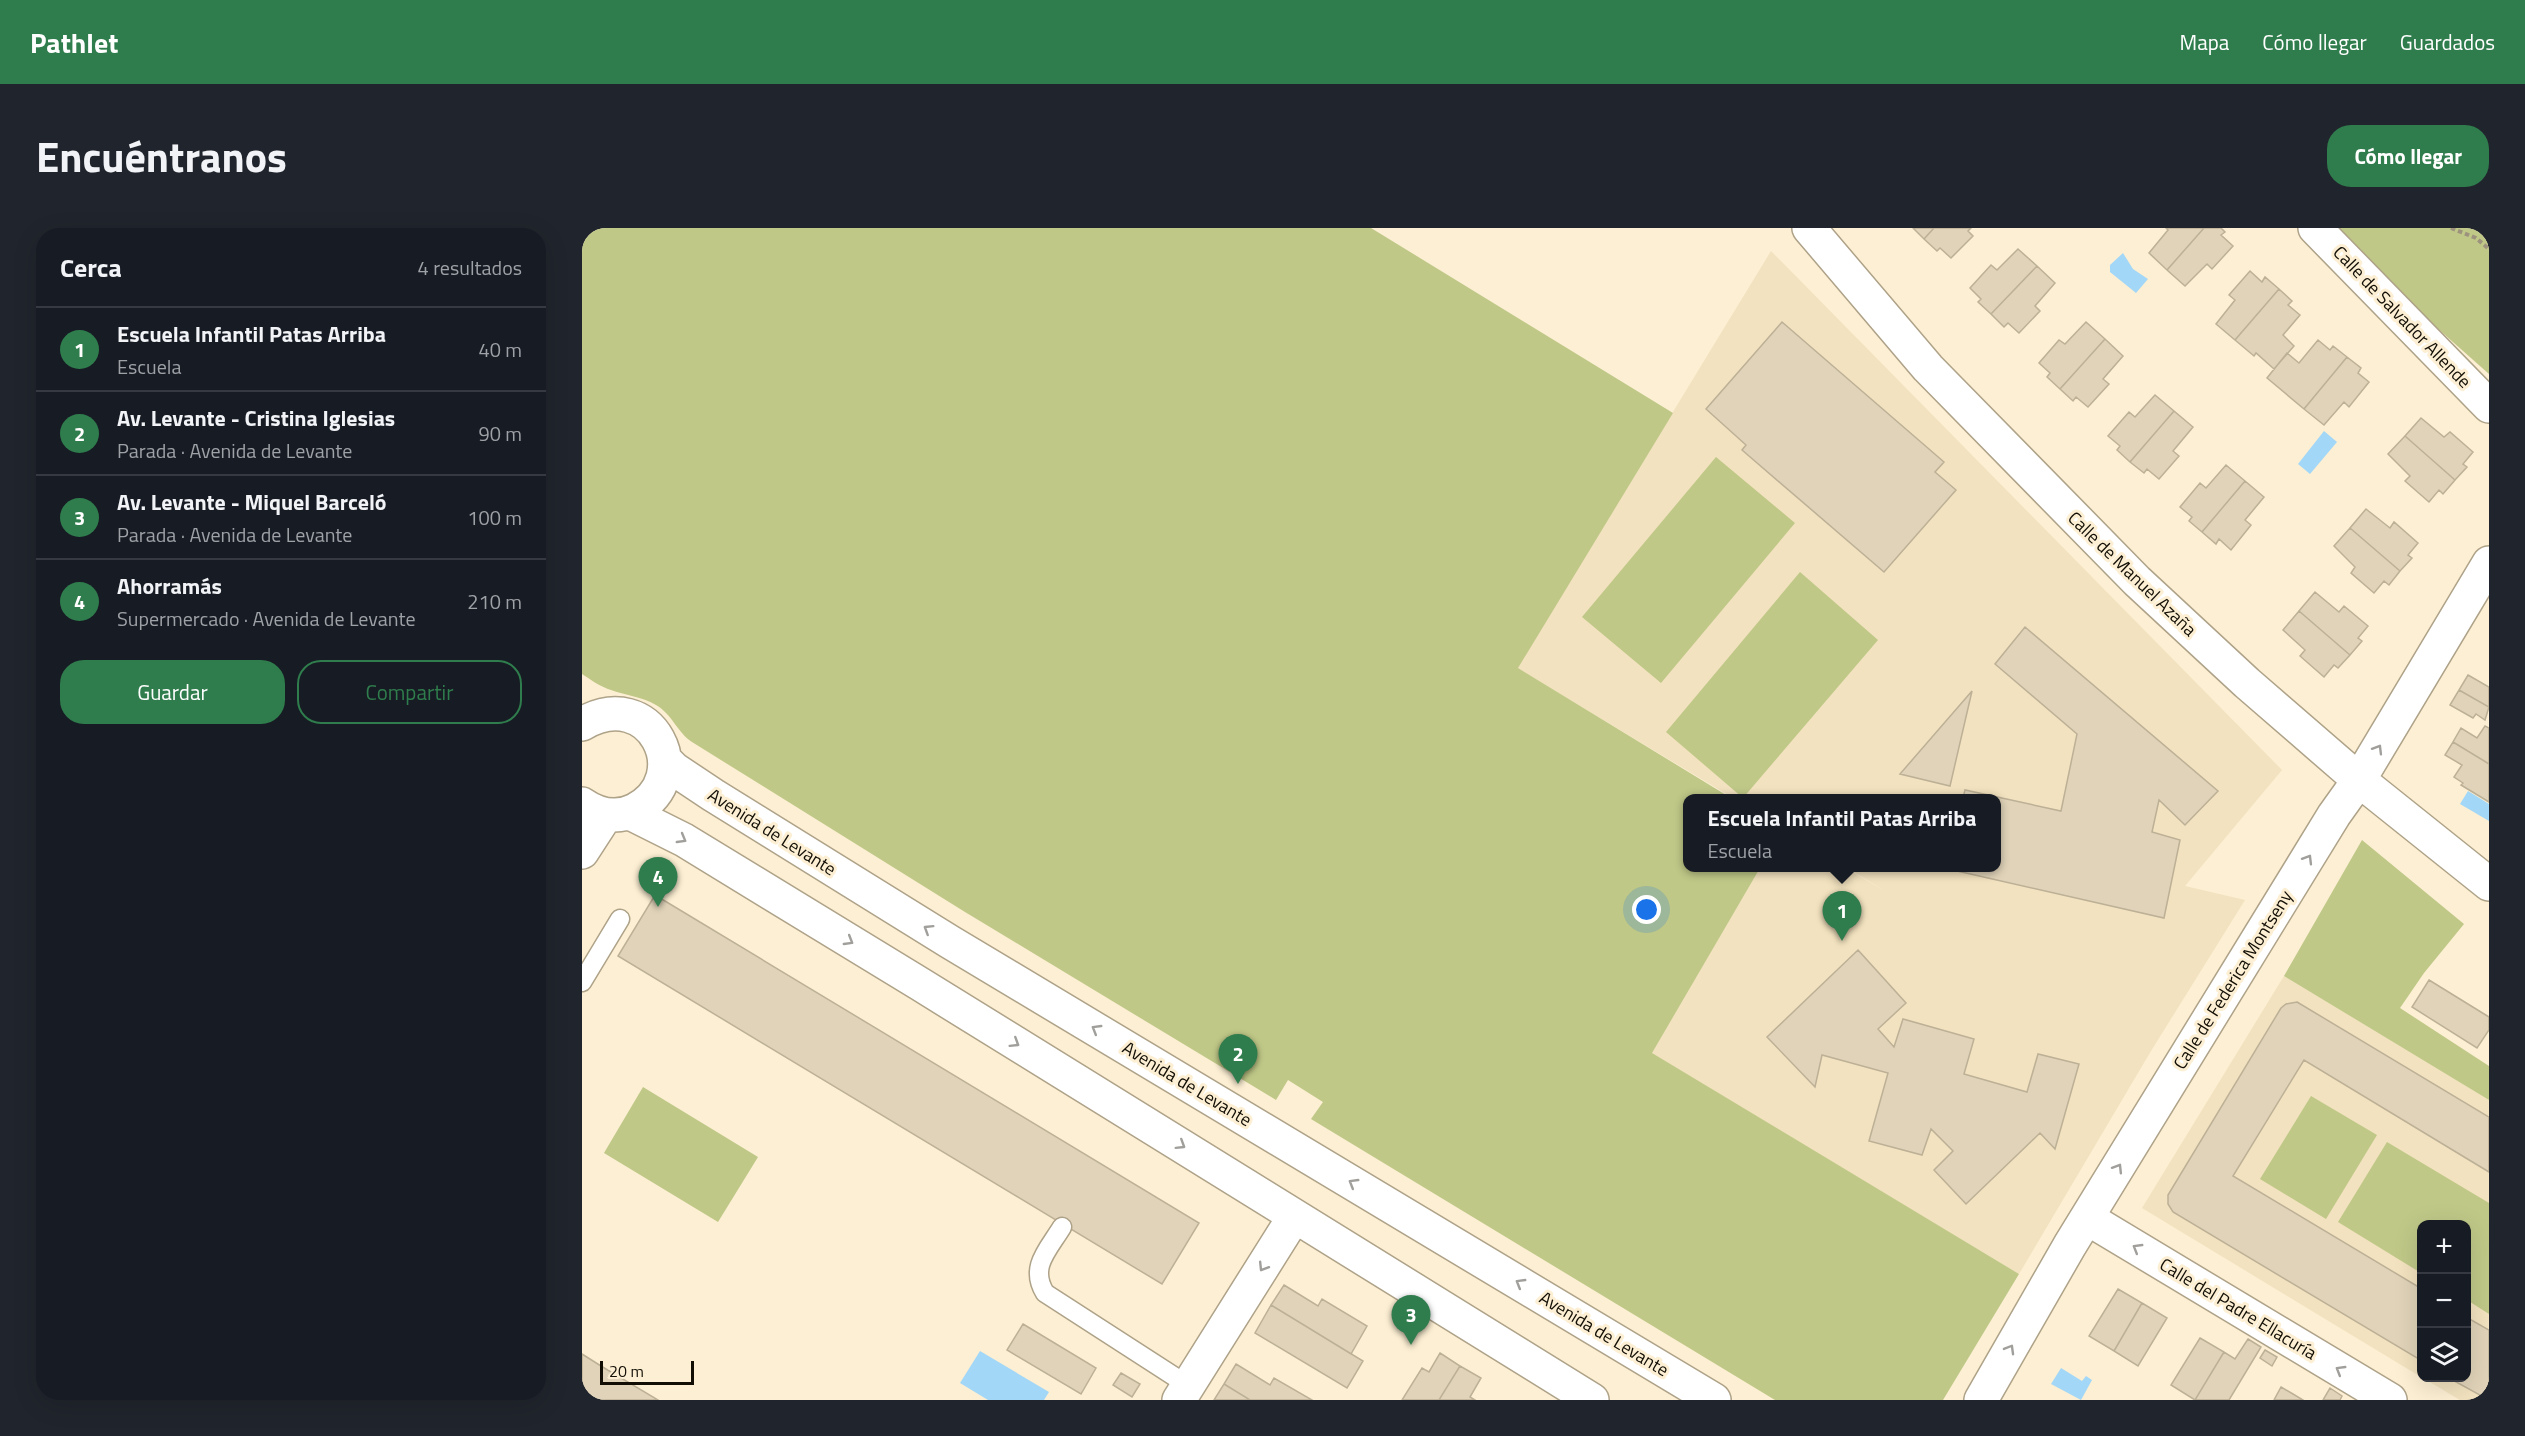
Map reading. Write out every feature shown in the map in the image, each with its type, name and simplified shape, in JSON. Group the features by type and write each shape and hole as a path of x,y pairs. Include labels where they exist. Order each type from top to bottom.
{"street":[{"name":"Calle de Manuel Azaña","path":"1809,228 1928,368 2137,581 2247,683 2359,780 2489,884"},
{"name":"Calle de Salvador Allende","path":"2315,228 2489,406"},
{"name":"Calle de Federica Montseny","path":"1981,1400 2087,1218 2334,815 2359,780 2489,563"},
{"path":"587,716 623,713 641,721 656,735 665,760 663,777 657,792 645,805 606,811"},
{"name":"Avenida de Levante","path":"665,760 674,769 713,795 950,942 1714,1400"},
{"path":"582,852 606,811"},
{"path":"606,811 684,840 1592,1400"},
{"path":"1184,1393 1294,1218"},
{"name":"Calle del Padre Ellacuría","path":"2087,1218 2390,1400"}],"lane":[{"path":"582,982 620,919"},
{"path":"1062,1227 1039,1265 1038,1281 1045,1293 1184,1393"}],"path":[{"path":"2451,228 2476,238 2489,249"}],"shaded area":[{"path":"1771,251 2282,770 2185,886 2245,900 2151,1051 2019,1274 1651,1053 1758,872 1852,872 1887,892 1854,872 2001,872 2001,794 1726,794 1517,668"},
{"path":"2284,976 2489,1100 2489,1400 2460,1400 2430,1382 2471,1382 2471,1220 2417,1220 2417,1375 2142,1208"}],"green space":[{"path":"582,228 1371,228 1673,413 1518,668 1724,794 1683,794 1683,872 1758,872 1652,1053 2019,1274 1943,1400 1775,1400 1311,1119 1323,1102 1288,1080 1276,1100 965,912 692,742 656,705 607,689 582,674"},
{"path":"2338,228 2489,228 2489,374 2427,319"},
{"path":"1716,457 1795,523 1661,683 1582,617"},
{"path":"1800,572 1878,640 1746,794 1738,794 1666,732"},
{"path":"2362,840 2464,924 2424,973 2400,1008 2489,1066 2489,1100 2284,976"},
{"path":"643,1087 758,1157 718,1222 604,1153"},
{"path":"2311,1096 2377,1135 2326,1219 2260,1179"},
{"path":"2387,1142 2489,1203 2489,1314 2471,1303 2471,1220 2417,1220 2417,1271 2338,1222"}],"water":[{"path":"2123,253 2133,269 2148,279 2136,293 2110,272 2110,265"},
{"path":"2324,431 2337,442 2310,474 2298,464"},
{"path":"2468,791 2489,804 2489,821 2460,804"},
{"path":"980,1351 1049,1392 1044,1400 988,1400 960,1383"},
{"path":"2061,1368 2082,1381 2086,1376 2092,1380 2081,1400 2051,1384"}],"building":[{"path":"1913,228 1934,228 1924,239"},
{"path":"1934,228 1971,228 1968,231 1973,236 1951,258 1940,248 1937,251 1924,239"},
{"path":"2166,228 2204,228 2167,270 2149,253 2168,230"},
{"path":"2204,228 2221,228 2225,232 2221,235 2233,246 2212,269 2207,264 2185,286 2167,270"},
{"path":"2018,249 2037,266 1991,314 1978,302 1981,299 1970,288 1991,265 1997,270"},
{"path":"2037,266 2055,283 2035,306 2040,311 2019,333 2008,323 2004,327 1991,314"},
{"path":"2250,271 2262,282 2265,277 2279,289 2235,340 2216,324 2235,300 2229,295"},
{"path":"2279,289 2292,301 2288,305 2300,315 2283,335 2294,346 2274,369 2256,353 2254,356 2235,340"},
{"path":"1782,322 1944,462 1935,472 1956,490 1884,572 1742,450 1746,445 1706,409"},
{"path":"2086,322 2105,339 2060,389 2047,377 2050,373 2039,363 2059,340 2065,344"},
{"path":"2105,339 2123,356 2103,379 2109,384 2088,407 2076,397 2073,401 2060,389"},
{"path":"2318,340 2330,350 2333,346 2347,357 2304,409 2267,378 2287,353 2299,363"},
{"path":"2347,357 2361,368 2358,373 2369,382 2349,407 2344,402 2324,425 2304,409"},
{"path":"2155,395 2174,411 2130,462 2117,450 2120,446 2108,436 2129,412 2135,417"},
{"path":"2174,411 2193,427 2173,451 2179,456 2159,479 2147,469 2144,473 2130,462"},
{"path":"2421,418 2444,437 2450,432 2473,452 2463,464 2467,467 2455,480 2405,436"},
{"path":"2405,436 2455,480 2443,494 2439,490 2429,502 2405,481 2410,476 2388,454"},
{"path":"2226,465 2245,481 2202,532 2189,521 2192,517 2180,507 2200,483 2206,488"},
{"path":"2245,481 2264,497 2245,520 2251,525 2231,550 2219,539 2216,544 2202,532"},
{"path":"2366,509 2390,528 2394,522 2418,543 2408,555 2412,558 2400,571 2350,528"},
{"path":"2350,528 2400,571 2389,585 2384,581 2374,593 2351,573 2355,567 2334,546"},
{"path":"2315,592 2339,612 2344,606 2368,626 2358,638 2362,641 2350,655 2299,611"},
{"path":"2299,611 2350,655 2338,668 2334,665 2324,677 2300,656 2305,650 2283,630"},
{"path":"2025,627 2218,791 2185,825 2159,800 2152,832 2180,840 2164,918 1962,872 2001,872 2001,798 2061,811 2077,734 1995,664"},
{"path":"2468,675 2489,687 2489,707 2459,690"},
{"path":"2459,690 2489,707 2485,720 2476,714 2473,718 2450,705"},
{"path":"1972,691 1950,786 1900,774"},
{"path":"2485,726 2489,728 2489,764 2453,742 2461,728 2477,738"},
{"path":"2453,742 2489,764 2489,802 2461,785 2463,783 2454,777 2462,765 2445,755"},
{"path":"1965,790 1983,794 1964,794"},
{"path":"655,895 1199,1223 1162,1284 618,956"},
{"path":"1858,950 1906,1003 1878,1029 1894,1047 1903,1019 1974,1039 1964,1074 2027,1092 2038,1054 2079,1064 2055,1149 2040,1133 1966,1204 1934,1170 1953,1151 1931,1129 1922,1155 1869,1141 1888,1073 1822,1055 1815,1087 1767,1037"},
{"path":"2429,980 2489,1017 2489,1030 2477,1048 2412,1007"},
{"path":"2297,1002 2489,1117 2489,1172 2304,1060 2233,1176 2417,1286 2417,1358 2173,1212 2168,1204 2168,1195 2281,1008 2286,1004"},
{"path":"1284,1285 1318,1306 1322,1299 1367,1326 1351,1354 1271,1305"},
{"path":"2118,1289 2142,1303 2114,1351 2089,1336"},
{"path":"2142,1303 2167,1318 2138,1366 2114,1351"},
{"path":"1271,1305 1363,1361 1347,1388 1255,1333"},
{"path":"2471,1320 2489,1330 2489,1400 2456,1382 2471,1382"},
{"path":"1023,1324 1096,1368 1081,1394 1007,1350"},
{"path":"2200,1338 2224,1352 2195,1400 2171,1385"},
{"path":"2248,1339 2261,1347 2229,1400 2195,1400 2224,1352 2235,1359"},
{"path":"2265,1350 2277,1357 2272,1366 2260,1358"},
{"path":"1440,1353 1460,1366 1439,1400 1402,1400 1422,1368 1429,1372"},
{"path":"582,1354 601,1366 658,1400 582,1400"},
{"path":"1236,1364 1270,1385 1274,1378 1312,1400 1250,1400 1224,1384"},
{"path":"1460,1366 1481,1378 1470,1397 1475,1400 1439,1400"},
{"path":"1121,1373 1140,1384 1132,1397 1113,1385"},
{"path":"1224,1384 1250,1400 1214,1400"},
{"path":"2281,1387 2293,1394 2303,1400 2274,1400"},
{"path":"2330,1388 2342,1396 2340,1400 2323,1400"}],"place":[{"name":"Ahorramás","path":"658,907"},
{"name":"Escuela Infantil Patas Arriba","path":"1842,941"},
{"name":"Av. Levante - Cristina Iglesias","path":"1238,1084"},
{"name":"Av. Levante - Miquel Barceló","path":"1411,1345"}]}
